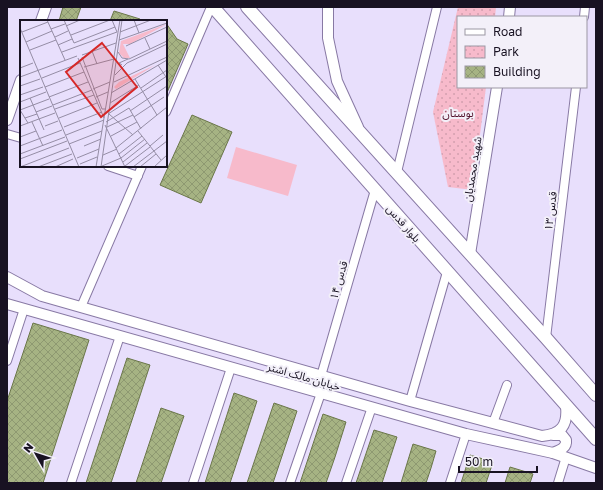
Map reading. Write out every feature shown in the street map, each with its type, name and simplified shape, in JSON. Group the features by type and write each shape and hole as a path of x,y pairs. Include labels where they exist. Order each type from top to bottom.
{"main road":[{"name":"بلوار قدس","path":"212,7 596,439"},
{"path":"247,7 360,130 596,395"}],"street":[{"path":"41,20 46,7"},
{"path":"167,110 212,7"},
{"path":"328,7 328,38 337,81 360,130"},
{"path":"397,172 437,7"},
{"path":"7,120 20,83"},
{"name":"شهید محمدیان","path":"470,254 498,88"},
{"name":"قدس ۱۳","path":"546,338 576,88"},
{"path":"7,134 20,138"},
{"path":"111,167 138,176"},
{"path":"81,307 142,167"},
{"name":"قدس ۱۴","path":"321,376 375,190"},
{"path":"410,401 448,272"},
{"name":"خیابان مالک اشتر","path":"7,277 42,296 410,401 542,436 553,435"},
{"name":"خیابان مالک اشتر","path":"7,304 466,434 566,457 596,468"},
{"path":"7,361 24,309"},
{"path":"71,483 120,336"},
{"path":"193,483 231,368"},
{"path":"493,423 507,385"},
{"path":"290,483 321,393"},
{"path":"553,435 563,428 568,418 566,406"},
{"path":"346,483 372,407"},
{"path":"450,483 466,434"},
{"path":"553,435 562,436 566,440 566,444 563,449 553,454"},
{"path":"558,483 566,457"}],"green space":[{"name":"بوستان","path":"458,7 496,7 495,16 457,16 457,88 486,88 473,190 448,187 433,112"},
{"path":"236,147 297,165 288,196 227,178"}],"building":[{"path":"63,7 81,7 76,20 59,20"},
{"path":"114,11 140,19 140,20 110,20"},
{"path":"167,24 177,39 188,44 167,93"},
{"path":"192,115 232,132 201,203 160,185"},
{"path":"33,323 89,340 43,483 7,483 7,401"},
{"path":"127,358 150,365 133,417 111,483 86,483"},
{"path":"234,393 257,401 230,483 205,483"},
{"path":"274,403 297,411 273,483 247,483"},
{"path":"161,408 184,416 161,483 136,483"},
{"path":"323,414 346,422 335,457 326,483 300,483"},
{"path":"374,430 397,437 382,483 356,483"},
{"path":"413,444 436,451 426,483 401,483"},
{"path":"470,455 493,462 486,483 461,483"},
{"path":"510,467 533,474 530,483 505,483"}]}
